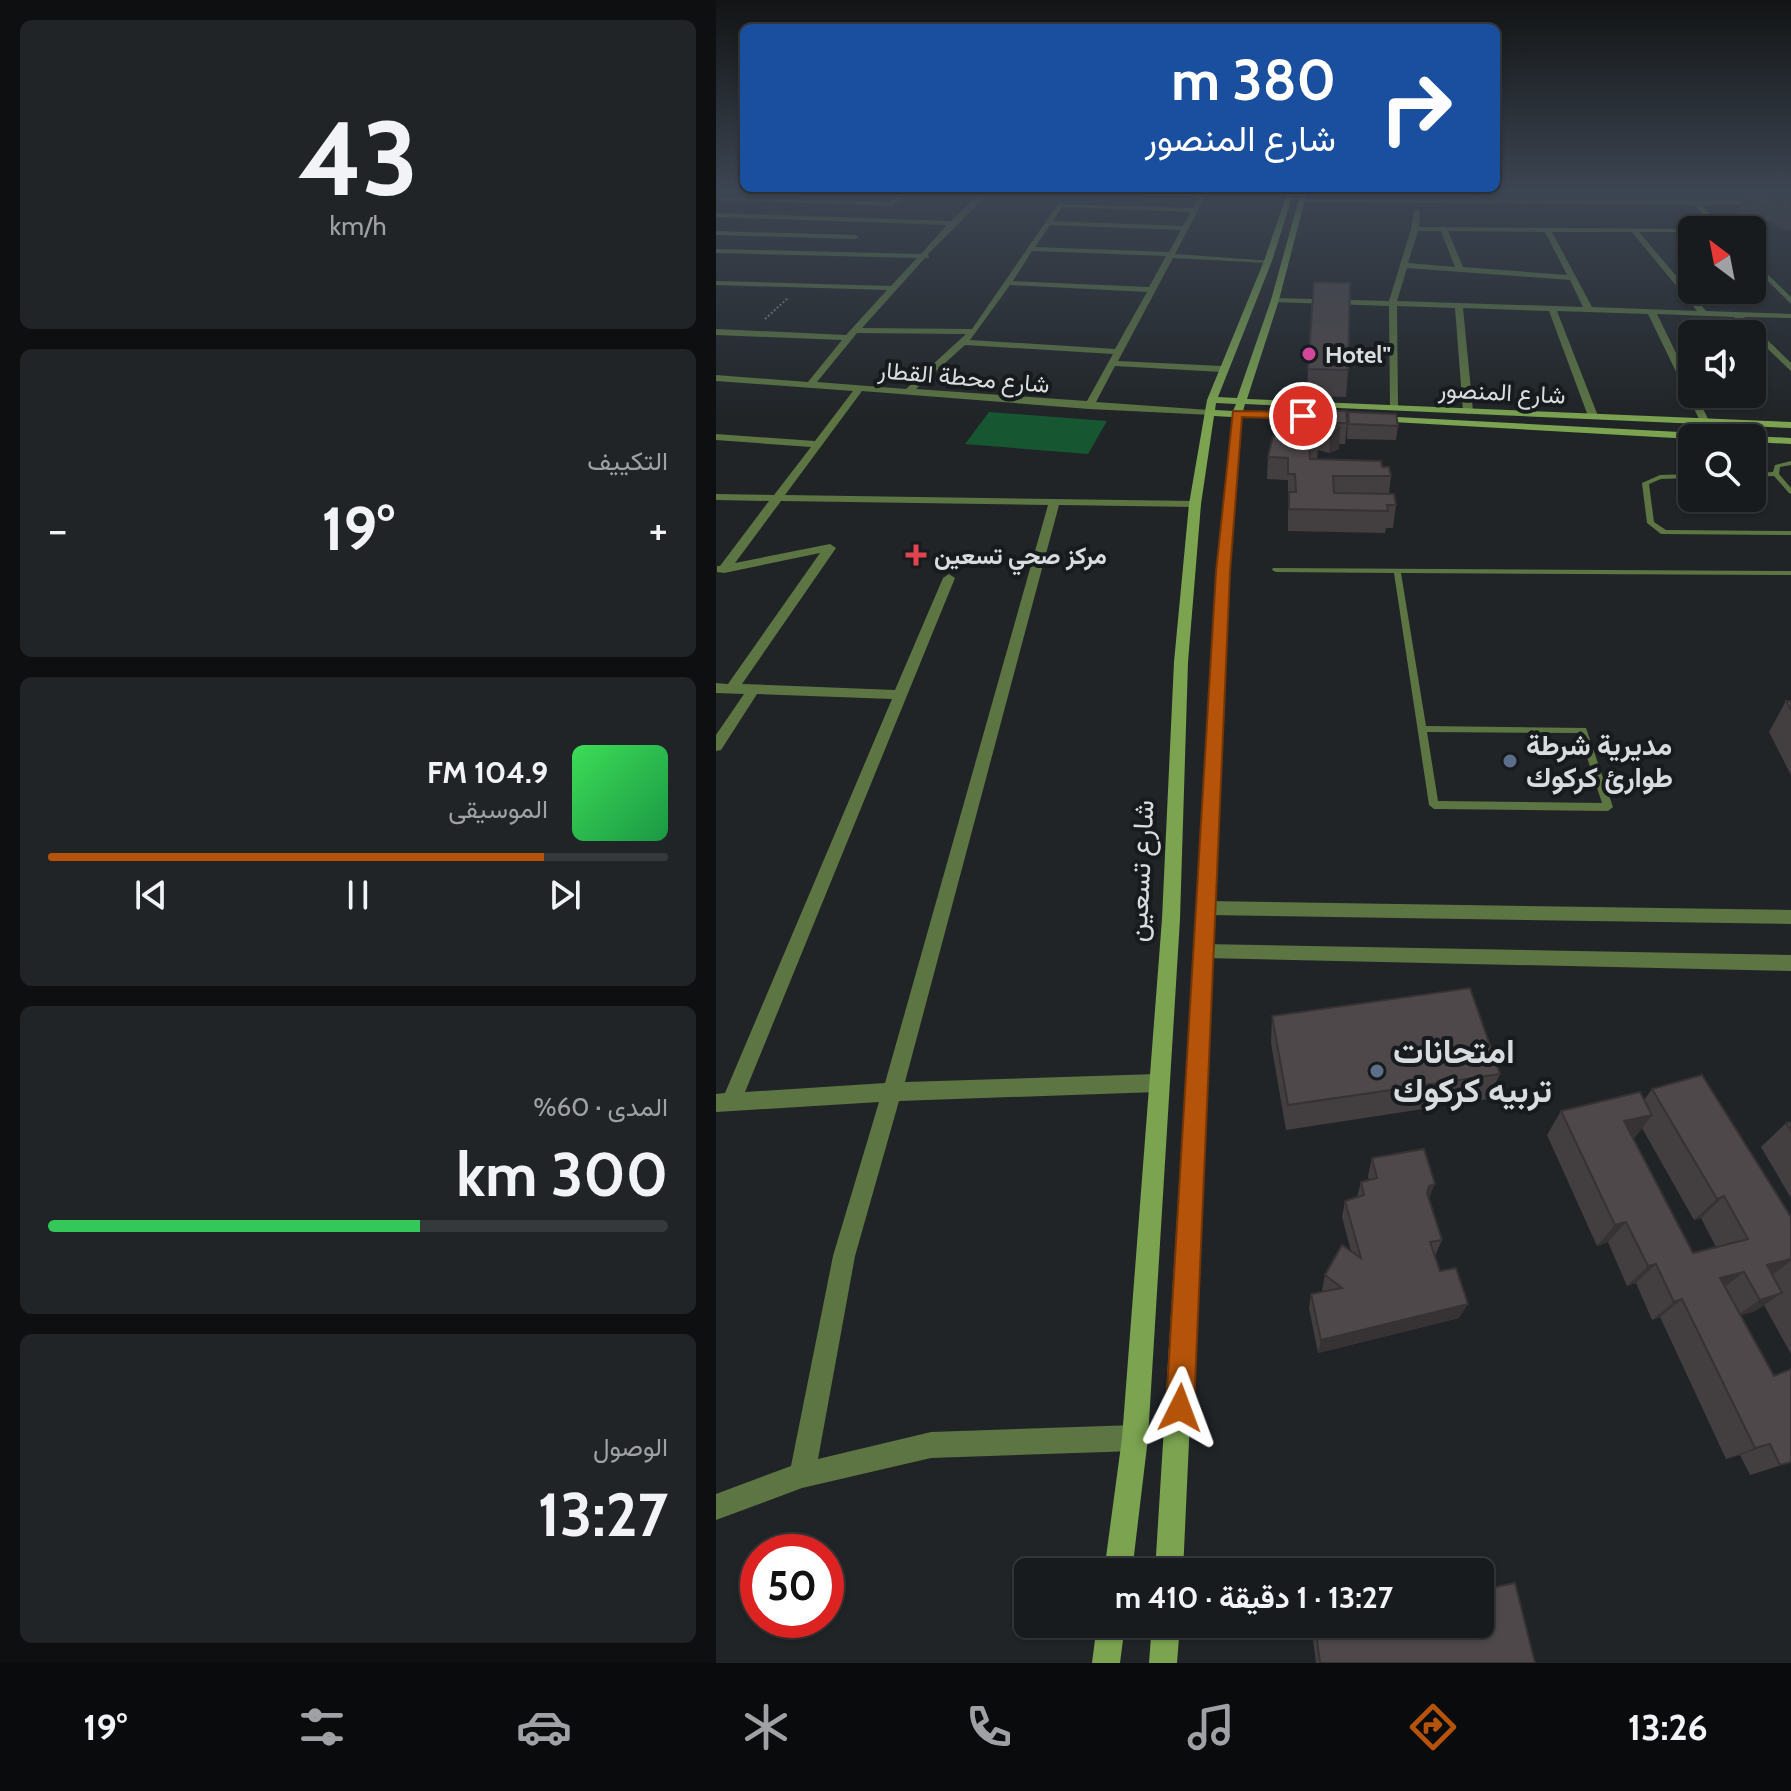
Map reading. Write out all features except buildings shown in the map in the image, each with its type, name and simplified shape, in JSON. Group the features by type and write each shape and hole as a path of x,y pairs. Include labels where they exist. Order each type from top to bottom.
{"main road":[{"name":"شارع تسعين","path":"1120,1558 1135,1438 1157,1083 1171,919 1181,662 1195,504 1210,406 1222,369 1266,266"},
{"path":"1170,1558 1223,572 1238,407 1275,300 1283,266"},
{"name":"شارع المنصور","path":"1210,406 1678,434"},
{"name":"شارع المنصور","path":"1238,407 1393,407 1791,425"},
{"path":"1766,440 1791,441"},
{"path":"1106,1663 1109,1638"},
{"path":"1163,1663 1165,1638"}],"street":[{"path":"810,385 852,334 916,266"},
{"path":"907,393 974,332 1021,266"},
{"path":"1089,406 1165,266"},
{"path":"1393,407 1393,302 1403,266"},
{"path":"1410,266 1574,278"},
{"path":"1458,266 1460,270"},
{"path":"1567,266 1589,310"},
{"path":"1664,266 1703,313"},
{"path":"1766,276 1791,302"},
{"path":"716,283 894,288"},
{"path":"1009,283 1152,290"},
{"path":"1275,300 1791,316"},
{"path":"1459,305 1468,411"},
{"path":"1552,308 1593,416"},
{"path":"1651,311 1704,421"},
{"path":"1736,314 1791,368"},
{"path":"716,332 974,332"},
{"path":"962,342 1118,352"},
{"path":"1112,363 1222,369"},
{"name":"شارع محطة القطار","path":"716,378 1089,406 1210,406"},
{"path":"720,570 860,388"},
{"path":"716,437 818,444"},
{"path":"716,497 1195,504"},
{"path":"802,1475 844,1256 1054,502"},
{"path":"720,570 830,548 732,689"},
{"path":"949,578 724,1102 892,1092 1157,1083"},
{"path":"716,688 900,695"},
{"path":"716,746 753,690"},
{"path":"1207,908 1791,917"},
{"path":"1204,951 1791,963"},
{"path":"716,1507 802,1475 931,1445 1135,1438"}],"lane":[{"path":"1791,463 1777,466 1776,474 1791,492"},
{"path":"1766,474 1776,474"},
{"path":"1678,476 1660,477 1645,483 1651,523 1664,532 1791,533"},
{"path":"1276,570 1791,573"},
{"path":"1397,571 1434,805 1608,807 1583,730 1422,729"}],"path":[{"path":"747,333 802,286"}],"green space":[{"path":"989,412 1107,421 1088,454 965,444"}],"place":[{"name":"Hotel\"","path":"1309,354"},
{"name":"مركز صحي تسعين","path":"916,555"},
{"name":"مديرية شرطة طوارئ كركوك","path":"1510,761"},
{"name":"امتحانات تربيه كركوك","path":"1377,1071"}],"route":[{"path":"1180,1408 1223,572 1237,414 1303,416"}]}
